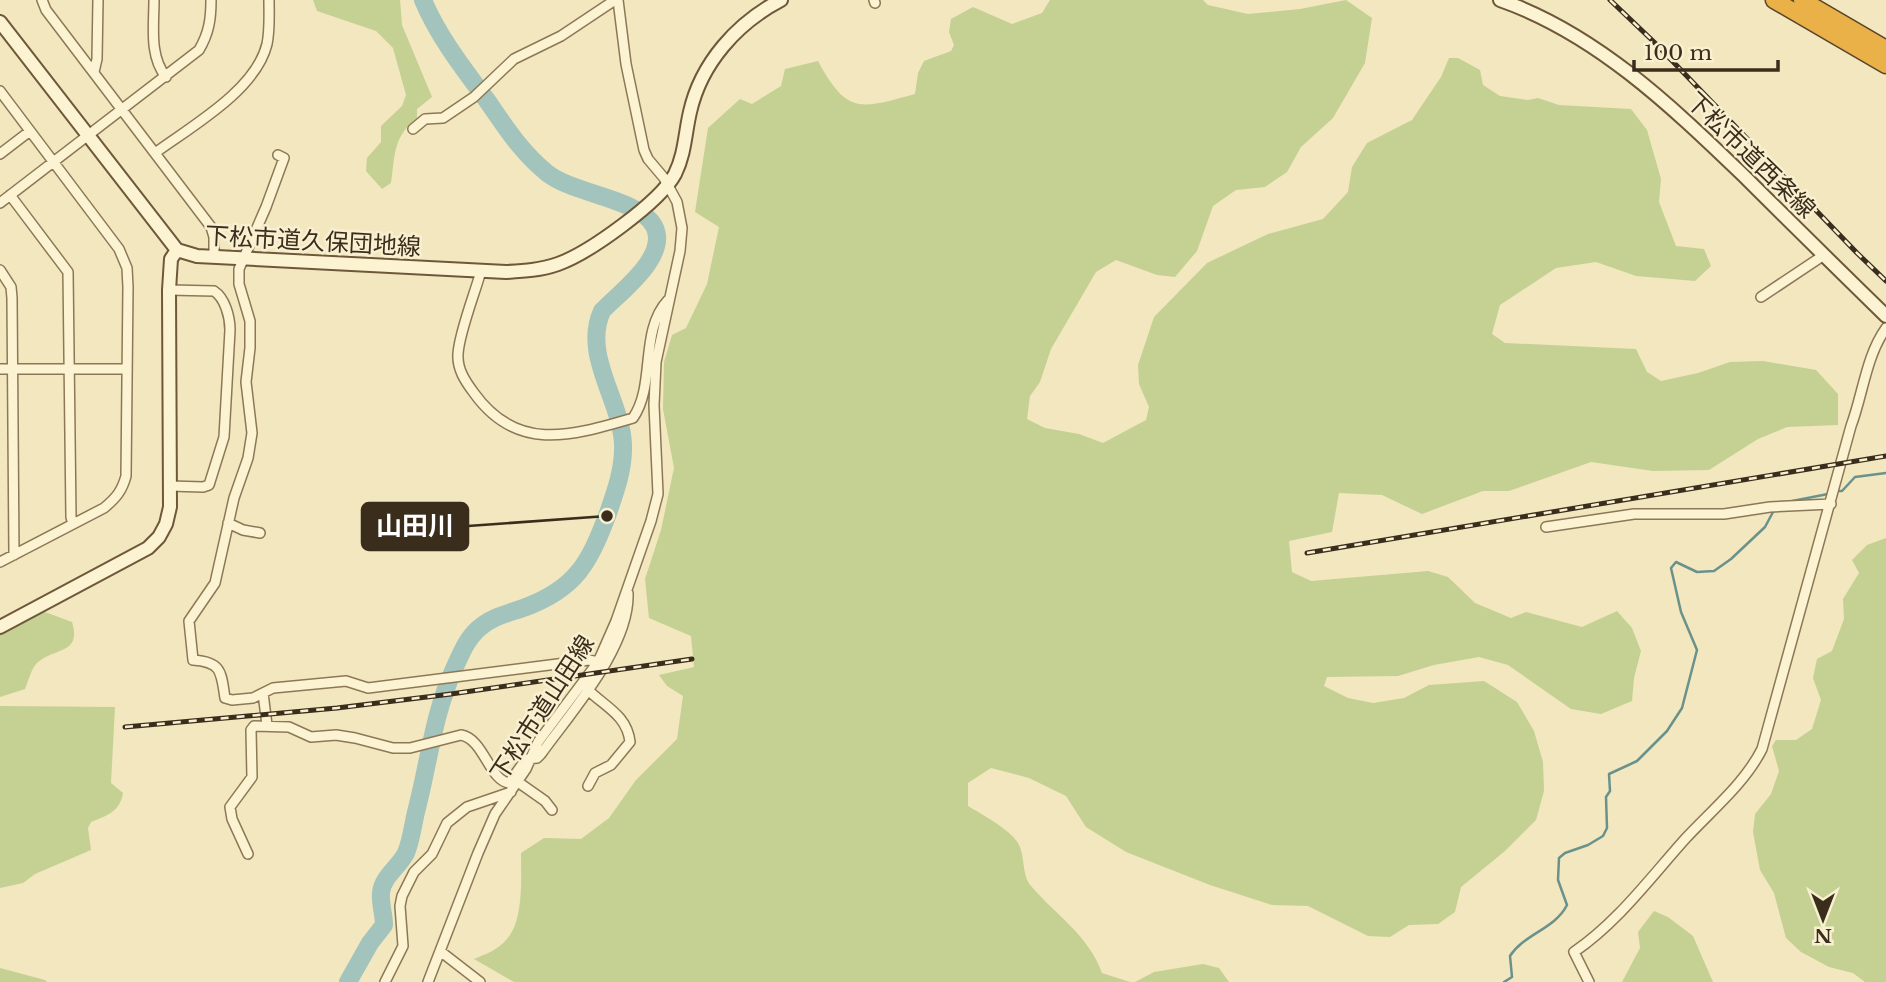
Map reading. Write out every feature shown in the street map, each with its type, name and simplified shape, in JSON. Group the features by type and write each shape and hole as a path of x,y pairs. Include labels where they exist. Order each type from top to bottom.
{"highway":[{"path":"1774,0 1886,65"},
{"path":"1802,0 1886,49"}],"street":[{"path":"42,0 46,10 121,111 211,227 214,257"},
{"path":"94,72 97,59 98,0"},
{"path":"154,0 154,56 157,66 166,77"},
{"path":"0,203 199,50 211,21 211,0"},
{"path":"155,153 249,80 260,63 267,44 269,0"},
{"path":"413,129 425,119 443,118 484,89 514,59 561,36 617,0"},
{"name":"下松市道山田線","path":"428,982 495,814 518,782 538,742 598,662 613,629 658,494 654,388 656,362 680,251 682,228 680,210 668,185 644,150 626,64 617,0"},
{"path":"668,185 681,158 690,110 709,65 722,46 740,28 781,0"},
{"name":"下松市道西条線","path":"1500,0 1546,21 1616,62 1639,79 1681,115 1886,316"},
{"name":"下松市道久保団地線","path":"0,22 177,250 197,256 481,271 532,271 557,265 583,253 668,185"},
{"path":"0,91 125,259 127,277 124,486 118,496 104,508 0,562"},
{"path":"0,153 30,131"},
{"path":"278,155 284,158 239,269 239,284 250,321 246,382 252,433 248,458 228,523 215,583 188,621 193,660 205,661 221,671 225,698 232,700 253,698 273,688 346,681 368,688 589,660 598,662"},
{"path":"10,195 68,272 73,524"},
{"path":"0,627 148,548 159,537 166,524 170,508 169,290 171,259 177,250"},
{"path":"1761,297 1824,255"},
{"path":"0,270 11,287 14,555"},
{"path":"481,271 458,353 459,368 487,411 526,434 561,435 633,418 642,403 644,378 657,317 661,307 669,299"},
{"path":"169,290 214,291 219,294 230,319 225,437 209,485 170,486"},
{"path":"1589,982 1574,952 1620,914 1745,775 1762,748 1851,426 1861,401 1876,345 1886,328"},
{"path":"0,369 127,369"},
{"path":"1546,527 1634,513 1724,514 1831,504"},
{"path":"228,523 243,530 260,533"},
{"path":"248,854 232,819 230,807 252,777 251,730 254,726 289,727 311,737 355,738 393,748 411,748 461,735 467,736 500,779 509,783 526,759 541,754 617,643 627,604 627,586"},
{"path":"587,690 622,719 628,728 630,742 611,765 595,773 588,786"},
{"path":"263,693 267,725"},
{"path":"518,782 545,801 552,810"},
{"path":"385,982 403,946 402,896 414,872 432,854 447,823 467,807 510,792"},
{"path":"440,951 481,982"}],"green space":[{"path":"313,0 400,0 402,25 432,97 417,109 417,118 399,139 391,183 382,189 366,171 367,158 381,142 381,126 402,106 406,95 393,48 376,31 317,11"},
{"path":"1050,0 1203,0 1208,5 1248,14 1300,9 1346,0 1372,18 1365,63 1333,118 1301,147 1287,172 1265,187 1236,190 1213,206 1197,251 1175,277 1157,275 1116,260 1096,272 1051,349 1040,382 1030,396 1027,419 1045,428 1079,434 1103,443 1146,420 1149,407 1139,384 1138,365 1154,317 1207,263 1268,234 1323,219 1348,192 1352,167 1367,143 1412,120 1441,77 1449,58 1458,58 1480,70 1483,85 1500,96 1528,100 1538,98 1559,105 1631,109 1647,130 1661,179 1659,202 1676,246 1704,249 1711,266 1695,281 1636,276 1596,262 1556,268 1500,305 1492,334 1505,343 1636,349 1647,372 1661,381 1698,373 1730,362 1763,361 1816,370 1838,394 1838,425 1787,427 1758,439 1709,470 1653,471 1591,462 1509,491 1483,491 1422,514 1382,495 1339,493 1332,532 1289,541 1292,572 1311,581 1428,571 1448,577 1475,603 1511,618 1526,612 1582,627 1617,611 1632,628 1641,651 1634,678 1632,701 1601,714 1571,709 1508,665 1479,657 1434,665 1398,676 1327,677 1324,686 1348,698 1373,703 1404,698 1429,685 1484,681 1517,702 1534,731 1543,762 1544,791 1536,820 1505,851 1461,887 1455,912 1438,924 1409,925 1390,937 1368,936 1308,906 1272,905 1210,885 1126,852 1086,827 1066,796 1029,778 991,768 968,783 968,806 996,823 1016,840 1028,882 1089,948 1102,973 1130,982 514,982 474,959 500,946 512,931 519,910 521,853 544,838 581,839 609,818 636,780 677,739 683,696 667,686 659,675 694,667 691,636 649,618 645,579 661,530 674,468 663,409 664,362 672,335 686,328 707,284 719,227 695,212 708,128 740,99 752,104 781,86 785,69 818,61 838,91 857,103 881,103 915,94 918,73 924,61 951,51 954,45 949,32 951,19 973,7 1012,24 1042,13"},
{"path":"1886,538 1886,982 1865,982 1853,973 1829,967 1801,952 1786,938 1774,893 1760,870 1753,832 1755,814 1771,794 1779,771 1772,746 1776,740 1796,740 1812,729 1821,700 1813,678 1817,659 1832,651 1844,619 1843,599 1859,573 1852,560 1867,545"},
{"path":"45,612 72,622 73,640 65,649 37,663 25,689 0,697 0,632"},
{"path":"0,706 115,707 111,783 123,793 116,809 91,822 88,828 91,850 35,874 23,883 0,888"},
{"path":"1654,911 1668,917 1693,936 1713,982 1622,982 1640,948 1638,932"},
{"path":"1203,964 1219,968 1229,982 1135,982 1154,972"},
{"path":"0,968 45,980 47,982 0,982"}],"waterway":[{"path":"348,982 370,943 384,925 382,887 408,848 441,704 464,648 474,633 489,621 543,600 569,582 587,560 600,533 618,481 623,444 621,427 599,361 597,328 602,311 631,284 649,261 657,237 654,226 635,209 558,180 529,156 452,51 423,0"},
{"path":"1839,491 1855,477 1886,473"},
{"path":"1777,504 1828,494"},
{"path":"1504,982 1512,977 1510,956 1516,948 1555,920 1567,905 1558,880 1559,858 1603,836 1607,828 1606,797 1610,791 1609,774 1637,761 1667,731 1682,708 1697,650 1681,612 1671,568 1676,562 1697,572 1714,571 1765,527 1773,512"}],"railway":[{"path":"1610,0 1886,281"},
{"path":"1307,553 1886,456"},
{"path":"125,727 337,708 692,659"}],"place":[{"name":"山田川","path":"607,516"}]}
